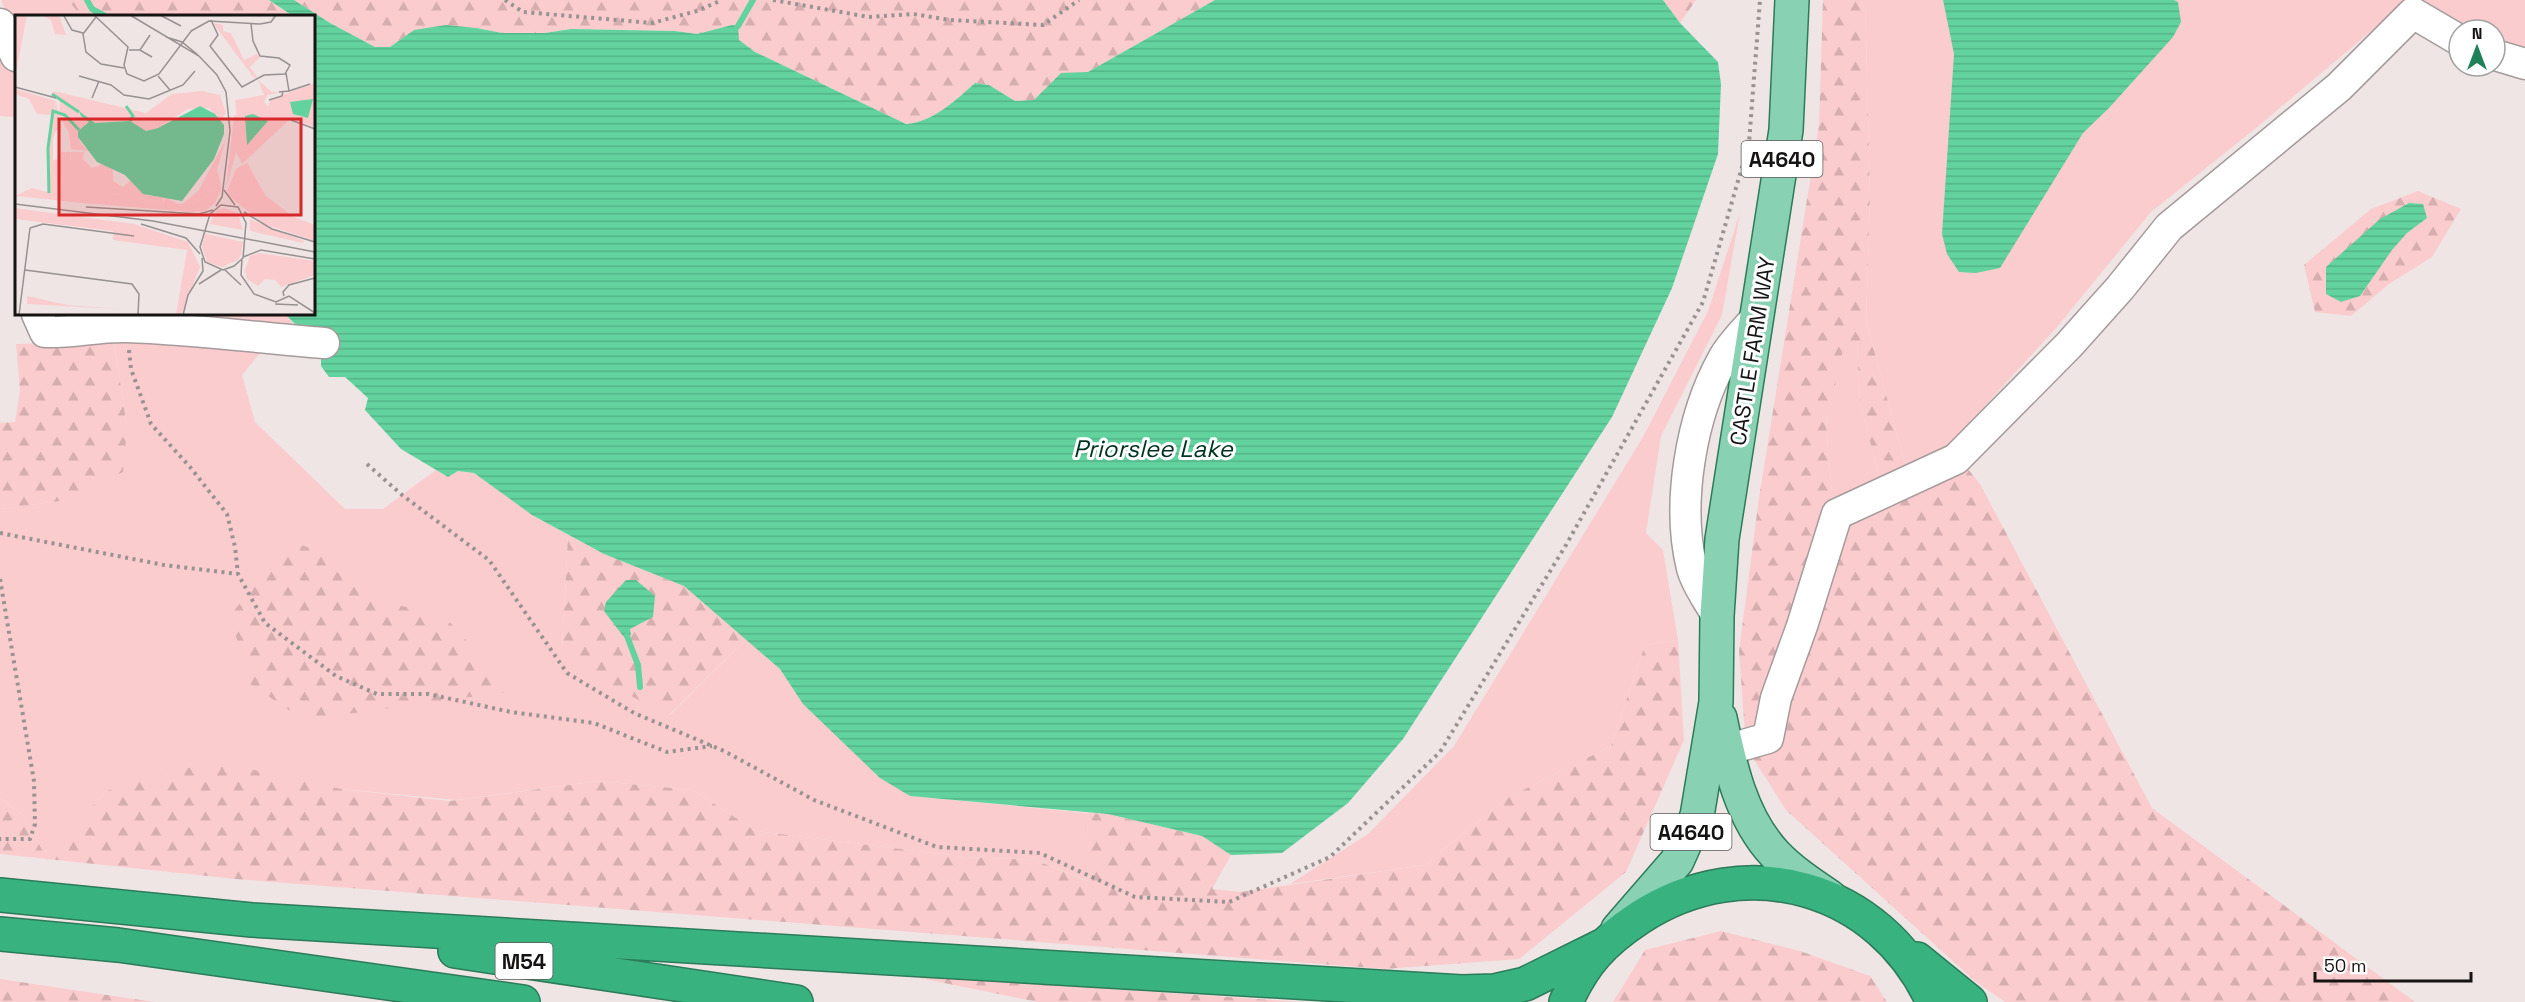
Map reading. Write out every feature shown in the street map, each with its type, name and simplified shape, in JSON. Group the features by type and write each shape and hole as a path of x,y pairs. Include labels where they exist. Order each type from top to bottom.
{"highway":[{"path":"252,920 1462,992 1494,991 1525,984 1606,942 1651,911 1684,894 1725,884 1774,884 1790,886 1835,901 1863,917 1970,1002"},
{"name":"M54","path":"0,895 252,920 796,1002"},
{"name":"M54","path":"0,934 118,945 523,1002"},
{"path":"1890,937 1921,978 1933,1002"},
{"path":"1566,1002 1578,979 1606,942"},
{"path":"118,945 308,989 378,1002"}],"main road":[{"name":"CASTLE FARM WAY","path":"1606,942 1677,861 1697,816 1716,702 1717,616 1724,527 1786,130 1792,0"},
{"name":"CASTLE FARM WAY","path":"1716,702 1735,781 1756,830 1776,855 1794,872 1835,901"}],"street":[{"path":"1726,750 1768,738 1776,698 1802,626 1837,514 1956,459 2069,345 2120,288 2169,226 2339,87 2413,13 2447,33"},
{"path":"0,24 15,54"},
{"path":"2507,59 2525,64"},
{"path":"37,315 45,332 70,333 92,327 127,327 324,343"},
{"path":"1717,616 1692,569 1687,521 1688,476 1696,424 1707,392 1724,358 1757,317"}],"path":[{"path":"505,0 523,12 652,23 697,11 722,0"},
{"path":"772,0 869,17 913,14 950,20 1043,25 1078,0"},
{"path":"367,464 402,495 489,560 567,673 634,713 713,746 814,800 937,847 1040,853 1135,897 1229,902 1330,857 1440,752 1566,545 1703,302 1749,143 1760,0"},
{"path":"127,327 131,369 151,424 190,467 227,514 235,547 238,574 265,623 336,676 377,694 428,694 511,712 594,723 667,752 713,746"},
{"path":"0,533 164,565 238,574"},
{"path":"0,579 33,772 36,824 30,839 0,838"}],"green space":[{"path":"1,0 68,0 80,15 15,15 15,35"},
{"path":"68,0 269,0 292,15 80,15"},
{"path":"294,0 1215,0 1088,72 1061,74 1034,100 1015,101 989,85 975,83 934,115 906,124 755,52 739,40 732,25 697,34 675,31 571,29 545,33 502,33 476,28 414,30 390,47 375,47 330,23"},
{"path":"1663,0 1696,0 1680,23"},
{"path":"1823,0 1865,0 1870,196 1866,321 1907,471 1881,483 1860,403 1857,341 1845,341 1826,424 1833,505 1762,728 1745,734 1739,651 1759,498 1819,125"},
{"path":"1865,0 2408,0 2256,128 2151,212 2057,327 1951,443 1907,471 1866,321 1870,196"},
{"path":"2416,0 2525,0 2525,50 2507,44 2507,18 2447,18 2447,20"},
{"path":"0,49 15,76 15,117 0,116"},
{"path":"2418,191 2461,209 2432,257 2389,284 2351,316 2315,312 2304,265 2371,209"},
{"path":"1740,213 1722,315 1661,436 1646,533 1663,550 1678,640 1645,645 1611,746 1507,798 1425,865 1290,884 1368,834 1454,746 1643,437 1708,311"},
{"path":"134,315 286,315 302,334"},
{"path":"114,341 263,349 242,375 255,422 345,509 383,509 436,470 448,477 458,471 474,473 532,515 568,535 562,648 670,715 746,639 780,669 803,704 910,796 1087,813 1089,881 1035,860 965,857 756,831 693,790 598,781 456,800 341,789 106,791 47,860 23,815 0,798 0,509 60,501 127,428"},
{"path":"114,341 127,428 123,472 60,501 0,509 0,423 15,422 20,391 16,344"},
{"path":"1844,341 1857,341 1860,403 1881,483 1833,505 1826,424"},
{"path":"1964,464 1980,484 2152,808 2415,1002 2005,1002 1976,982 1786,810 1751,755 1845,520"},
{"path":"568,535 604,554 684,586 746,639 669,715 603,682 562,648"},
{"path":"288,541 333,555 369,598 444,616 513,691 304,720 250,684 230,616"},
{"path":"1678,640 1684,740 1626,872 1519,959 1384,969 236,879 47,859 106,791 213,761 341,789 450,801 598,781 693,790 756,831 965,857 1035,860 1088,881 1087,813 1108,814 1202,836 1231,855 1212,889 1241,892 1425,865 1507,798 1611,746 1645,645"},
{"path":"0,798 23,815 47,859 0,854"},
{"path":"1721,931 1800,951 1870,976 1887,1002 1613,1002 1645,950"},
{"path":"905,975 1302,1002 1038,1002"},
{"path":"0,979 154,1002 0,1002"}],"water":[{"name":"Priorslee Lake","path":"269,0 294,0 330,23 375,47 390,47 414,30 446,25 502,33 545,33 571,29 675,31 697,34 732,25 738,26 739,40 755,52 906,124 934,115 975,83 989,85 1015,101 1034,100 1061,73 1088,72 1215,0 1663,0 1680,23 1718,62 1721,84 1718,154 1672,288 1612,417 1403,739 1348,803 1282,853 1231,855 1202,836 1108,814 910,796 880,778 803,704 780,669 684,586 604,554 532,515 474,473 458,471 448,477 401,449 365,410 368,398 345,377 329,377 321,366 321,350 286,315 315,315 315,15 292,15"},
{"path":"1943,0 2174,0 2178,2 2181,22 2173,37 2109,108 2083,133 2000,268 1976,273 1959,272 1947,254 1942,234 1954,54"},
{"path":"2409,203 2423,204 2427,218 2407,233 2392,250 2360,296 2341,302 2326,294 2326,267 2380,219"},
{"path":"626,580 636,580 655,596 653,617 630,629 631,635 623,636 604,611 606,602"}],"waterway":[{"path":"87,0 92,9 103,15"},
{"path":"738,26 753,0"},
{"path":"627,636 638,665 640,687"}]}
